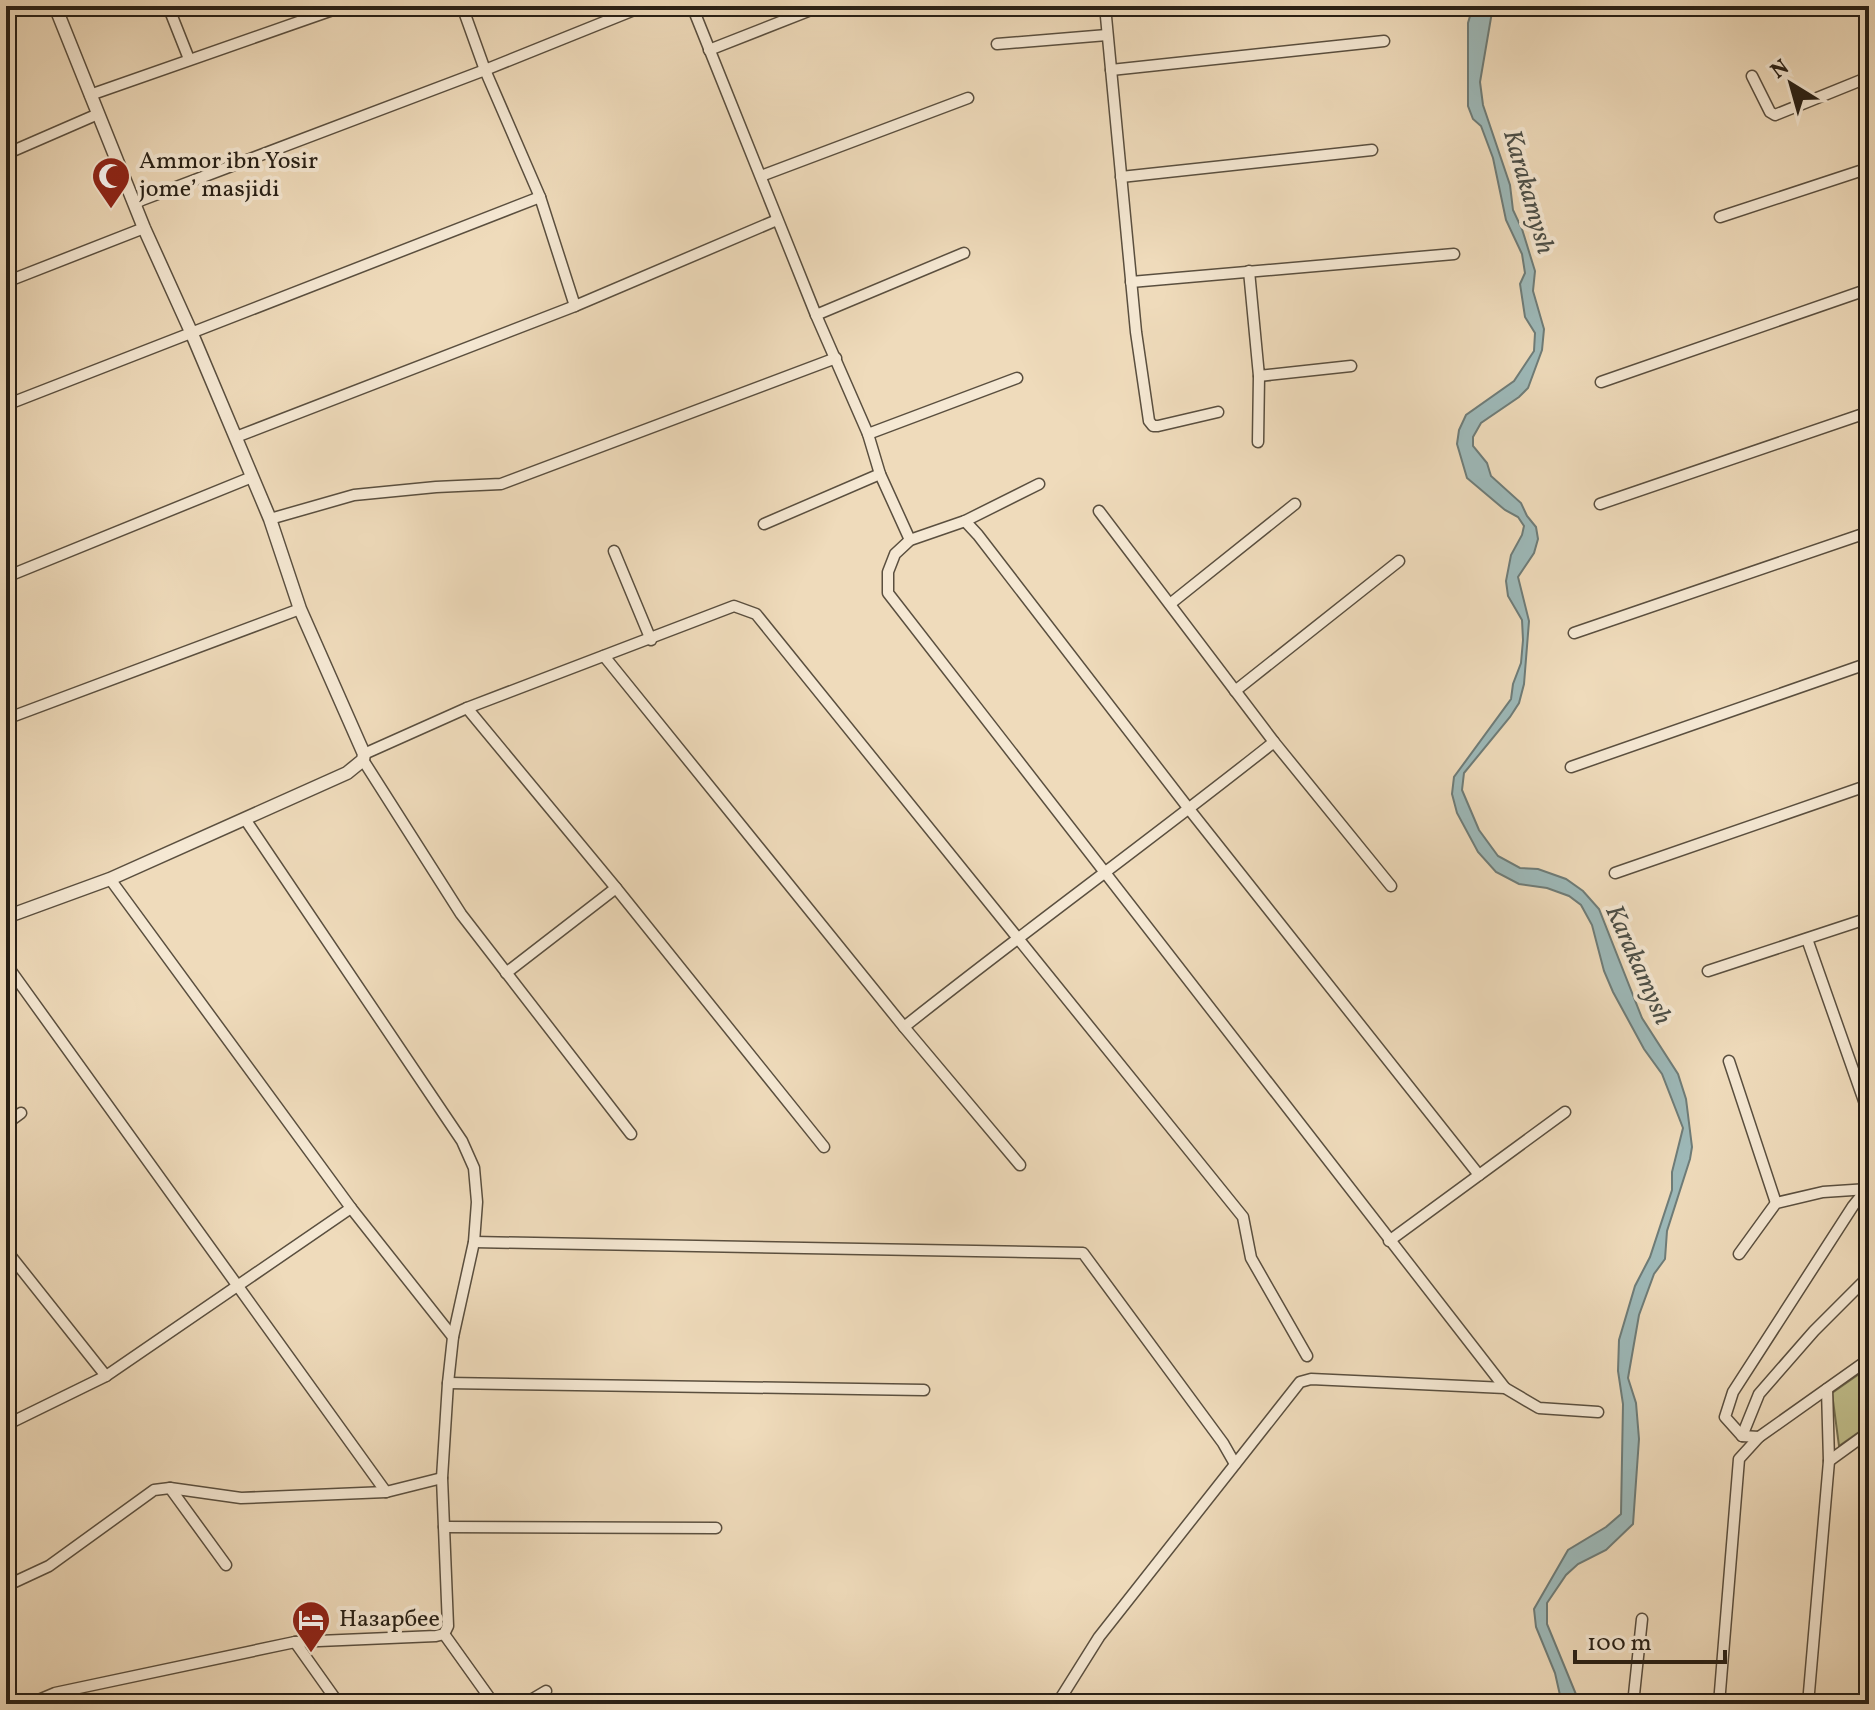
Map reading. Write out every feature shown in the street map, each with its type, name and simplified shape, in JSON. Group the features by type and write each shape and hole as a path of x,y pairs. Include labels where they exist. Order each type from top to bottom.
{"street":[{"path":"55,6 144,228 270,519 300,609 364,757 461,914 631,1134"},
{"path":"168,6 189,59"},
{"path":"90,95 344,6"},
{"path":"462,6 485,70 540,197 575,306"},
{"path":"134,203 485,70 644,6"},
{"path":"692,6 816,315 868,434 880,474 910,540"},
{"path":"709,50 821,6"},
{"path":"1105,6 1131,282 1149,421 1153,426 1158,426 1218,412"},
{"path":"997,44 1107,35"},
{"path":"1111,70 1384,41"},
{"path":"1752,76 1770,112 1775,115 1869,77"},
{"path":"761,176 968,98"},
{"path":"6,154 98,114"},
{"path":"1121,177 1372,150"},
{"path":"1720,217 1869,168"},
{"path":"6,405 540,197"},
{"path":"236,437 575,306 777,220"},
{"path":"6,282 144,228"},
{"path":"816,315 964,253"},
{"path":"1131,282 1454,254"},
{"path":"1249,271 1259,376 1258,442"},
{"path":"1601,382 1869,289"},
{"path":"270,519 354,495 501,484 836,358"},
{"path":"1259,376 1351,366"},
{"path":"868,434 1017,378"},
{"path":"1600,504 1869,412"},
{"path":"764,524 880,474"},
{"path":"6,577 252,477"},
{"path":"1039,484 965,521 910,540 895,554 888,572 888,593 1505,1388 1539,1408 1598,1412"},
{"path":"1170,604 1295,504"},
{"path":"1099,511 1274,742 1391,886"},
{"path":"965,521 1479,1175"},
{"path":"1574,633 1869,532"},
{"path":"614,551 651,640"},
{"path":"1235,691 1399,561"},
{"path":"6,917 110,879 347,773 364,757 467,708 734,606 747,609 756,614 1243,1217 1251,1258 1307,1356"},
{"path":"6,719 300,609"},
{"path":"604,656 904,1027 1020,1165"},
{"path":"1571,767 1869,663"},
{"path":"467,708 824,1147"},
{"path":"904,1027 1274,742"},
{"path":"1615,873 1869,785"},
{"path":"29,1704 295,1642 436,1636 444,1634 448,1626 442,1478 453,1337 474,1242 477,1202 474,1168 462,1141 245,819"},
{"path":"110,879 351,1208 453,1337"},
{"path":"506,973 616,888"},
{"path":"1708,971 1869,918"},
{"path":"1807,939 1869,1115"},
{"path":"6,964 386,1492"},
{"path":"1729,1061 1776,1203"},
{"path":"1389,1241 1565,1112"},
{"path":"6,1124 21,1113"},
{"path":"1739,1254 1776,1203 1823,1192 1868,1188"},
{"path":"1759,1437 1742,1436 1725,1417 1733,1392 1853,1206 1868,1188"},
{"path":"6,1425 106,1376 351,1208"},
{"path":"474,1242 1083,1253 1223,1443 1235,1464"},
{"path":"6,1250 106,1376"},
{"path":"1742,1436 1759,1394 1814,1331 1869,1276"},
{"path":"1719,1704 1739,1459 1759,1437 1869,1359"},
{"path":"1057,1704 1099,1637 1300,1382 1311,1379 1505,1388"},
{"path":"448,1383 924,1390"},
{"path":"1808,1704 1829,1461 1827,1389"},
{"path":"1829,1461 1869,1432"},
{"path":"6,1586 49,1566 154,1490 170,1488 241,1498 386,1492 442,1478"},
{"path":"170,1488 226,1565"},
{"path":"444,1527 716,1528"},
{"path":"1633,1704 1642,1619"},
{"path":"444,1634 494,1704"},
{"path":"295,1642 339,1704"},
{"path":"524,1704 546,1691"}],"shaded area":[{"path":"1869,1367 1869,1425 1839,1446 1832,1393"}],"water":[{"path":"1473,6 1493,6 1480,82 1483,105 1510,185 1513,210 1535,271 1533,291 1544,329 1542,350 1528,388 1481,423 1473,437 1473,446 1487,463 1491,476 1521,503 1536,527 1538,539 1534,553 1518,577 1529,621 1524,684 1519,703 1464,773 1462,790 1479,830 1498,856 1520,868 1538,869 1566,879 1583,891 1599,909 1642,1018 1678,1074 1686,1099 1692,1147 1667,1231 1665,1259 1654,1274 1639,1315 1628,1378 1636,1403 1639,1439 1633,1524 1606,1550 1578,1564 1566,1575 1547,1603 1547,1624 1580,1704 1562,1704 1555,1673 1536,1627 1534,1609 1568,1550 1621,1514 1623,1404 1618,1371 1619,1340 1635,1286 1650,1257 1672,1190 1672,1172 1683,1128 1662,1074 1644,1049 1613,992 1592,925 1581,905 1569,896 1547,888 1519,884 1496,872 1478,852 1457,813 1452,794 1454,777 1511,699 1521,663 1523,640 1522,620 1508,596 1506,581 1511,555 1524,526 1518,517 1467,478 1457,444 1459,430 1466,415 1514,381 1534,351 1535,333 1525,317 1520,284 1525,273 1522,254 1506,220 1493,158 1481,126 1473,119 1468,106 1468,23"}],"place":[{"name":"Ammor ibn Yosir jome’ masjidi","path":"111,210"},
{"name":"Назарбее","path":"311,1654"}],"water label":[{"name":"Karakamysh","path":"1528,192"},
{"name":"Karakamysh","path":"1638,965"}]}
